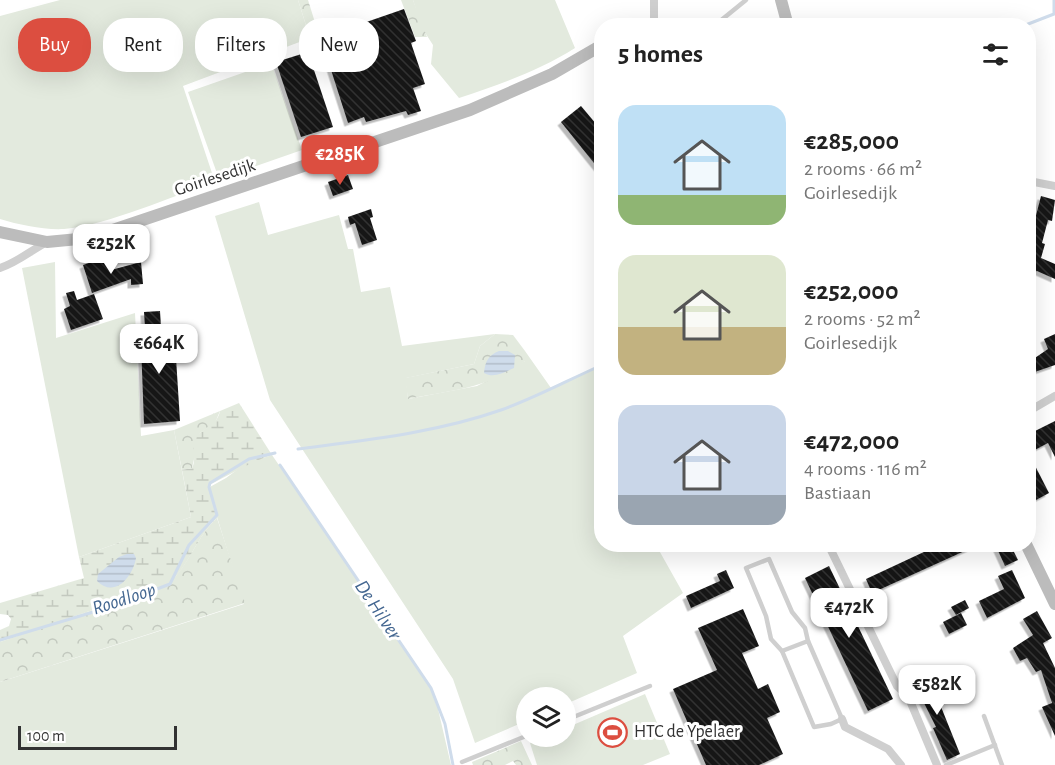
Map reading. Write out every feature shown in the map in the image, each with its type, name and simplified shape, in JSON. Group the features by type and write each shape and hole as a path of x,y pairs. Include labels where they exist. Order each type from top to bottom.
{"street":[{"path":"654,0 655,18"},
{"path":"781,0 786,18"},
{"name":"Goirlesedijk","path":"0,232 47,242 88,238 470,110 552,74 594,50"},
{"path":"1036,182 1055,186"},
{"path":"0,268 17,263 30,251 47,242"},
{"path":"1036,407 1055,396"},
{"path":"832,552 897,686 908,696 937,765"},
{"path":"1030,552 1055,604"},
{"path":"842,719 845,727 888,749 901,765"}],"lane":[{"path":"724,18 747,0"},
{"path":"769,559 792,612 805,628 808,641 842,719 814,727 782,651 771,639 766,616 746,568 769,559"},
{"path":"782,651 808,641"},
{"path":"576,716 650,686"},
{"path":"984,716 1002,765"},
{"path":"462,762 516,740"},
{"path":"946,765 994,745"}],"green space":[{"path":"60,0 298,0 304,18 299,18 299,42 287,47 287,18 195,18 195,72 220,72 183,86 215,182 100,222 64,229 48,229 0,219 0,16"},
{"path":"298,0 308,0 314,18 304,18"},
{"path":"401,0 413,0 427,37 415,37"},
{"path":"413,0 555,0 575,48 533,70 459,98 431,64 433,45 422,28"},
{"path":"245,72 274,72 302,150 219,179 188,92"},
{"path":"259,202 268,235 339,215 348,249 353,249 361,292 390,287 402,346 495,334 480,346 474,364 406,378 408,399 477,386 525,361 525,351 551,388 594,368 594,552 660,552 683,593 623,636 637,673 576,700 576,687 516,687 516,725 475,743 453,679 270,400 215,216"},
{"path":"55,262 56,338 135,313 141,436 174,430 191,517 79,557 22,268"},
{"path":"495,334 513,335 525,351 525,361 484,383 408,399 405,378 474,364 480,346"},
{"path":"239,403 272,455 209,485 217,518 203,534 182,569 168,584 0,642 0,630 9,626 11,619 8,615 0,614 0,603 84,578 79,557 191,517 182,470 192,468 194,443 201,432 216,420 220,411"},
{"path":"220,411 215,423 200,433 192,468 182,470 174,430"},
{"path":"272,455 426,679 435,696 451,765 0,765 0,682 244,604 208,488 245,464"},
{"path":"217,518 245,603 0,682 0,642 168,584 182,569 203,534"},
{"name":"HTC de Ypelaer","path":"645,694 670,754 643,765 537,765 531,747 576,747 576,724"},
{"path":"516,743 516,747 524,747 532,765 516,765 513,761 505,765 473,765 472,762"}],"water":[{"path":"499,351 508,351 515,355 514,368 496,375 484,373 488,359"},
{"path":"134,554 136,558 131,572 122,583 110,588 97,581 98,574 119,557"}],"building":[{"path":"404,9 416,41 411,43 425,84 413,88 421,111 408,115 406,111 366,122 364,117 348,123 332,72 379,72 378,18"},
{"path":"299,55 299,72 315,72 333,127 301,137 279,72 287,72 287,59"},
{"path":"581,106 594,121 594,163 561,122"},
{"path":"348,175 353,189 333,196 328,182"},
{"path":"1041,196 1055,200 1052,221 1048,220 1042,243 1045,244 1041,258 1055,264 1055,279 1036,271 1036,215"},
{"path":"371,209 373,217 370,218 377,240 362,245 355,223 350,225 348,217"},
{"path":"106,257 111,270 141,262 143,284 131,285 131,279 92,293 83,265"},
{"path":"74,291 77,300 94,294 103,319 71,330 64,309 70,306 66,293"},
{"path":"160,311 162,343 175,342 180,421 144,424 141,344 146,343 144,312"},
{"path":"1055,334 1055,365 1036,372 1036,357 1048,349 1044,339"},
{"path":"1055,421 1055,457 1048,443 1036,449 1036,430"},
{"path":"1036,468 1049,493 1036,500"},
{"path":"924,552 962,552 872,593 866,579"},
{"path":"999,552 1014,552 1018,560 1005,566"},
{"path":"829,566 893,699 868,711 805,578"},
{"path":"726,570 734,588 691,608 686,596 720,581 717,574"},
{"path":"1012,570 1025,598 987,618 979,601 1004,589 998,576"},
{"path":"965,600 969,608 956,615 951,607"},
{"path":"743,609 759,646 742,653 758,689 768,684 780,712 767,718 783,754 759,765 706,765 673,689 717,670 698,628"},
{"path":"1037,611 1052,638 1043,643 1055,668 1055,736 1042,707 1052,703 1041,670 1036,672 1027,658 1020,661 1013,648 1033,635 1023,619"},
{"path":"961,613 967,625 949,634 943,622"},
{"path":"927,672 960,754 947,760 933,728 936,727 912,679"}],"waterway":[{"name":"Roodloop","path":"1036,21 1054,14 1054,0"},
{"name":"Roodloop","path":"298,449 400,435 451,425 501,410 594,369"},
{"name":"Roodloop","path":"0,640 110,607 170,584 189,545 217,515 209,487 210,483 249,459 275,453"},
{"name":"De Hilver","path":"280,465 431,688 445,724 453,765"}],"place":[{"name":"HTC de Ypelaer","path":"613,732"}]}
